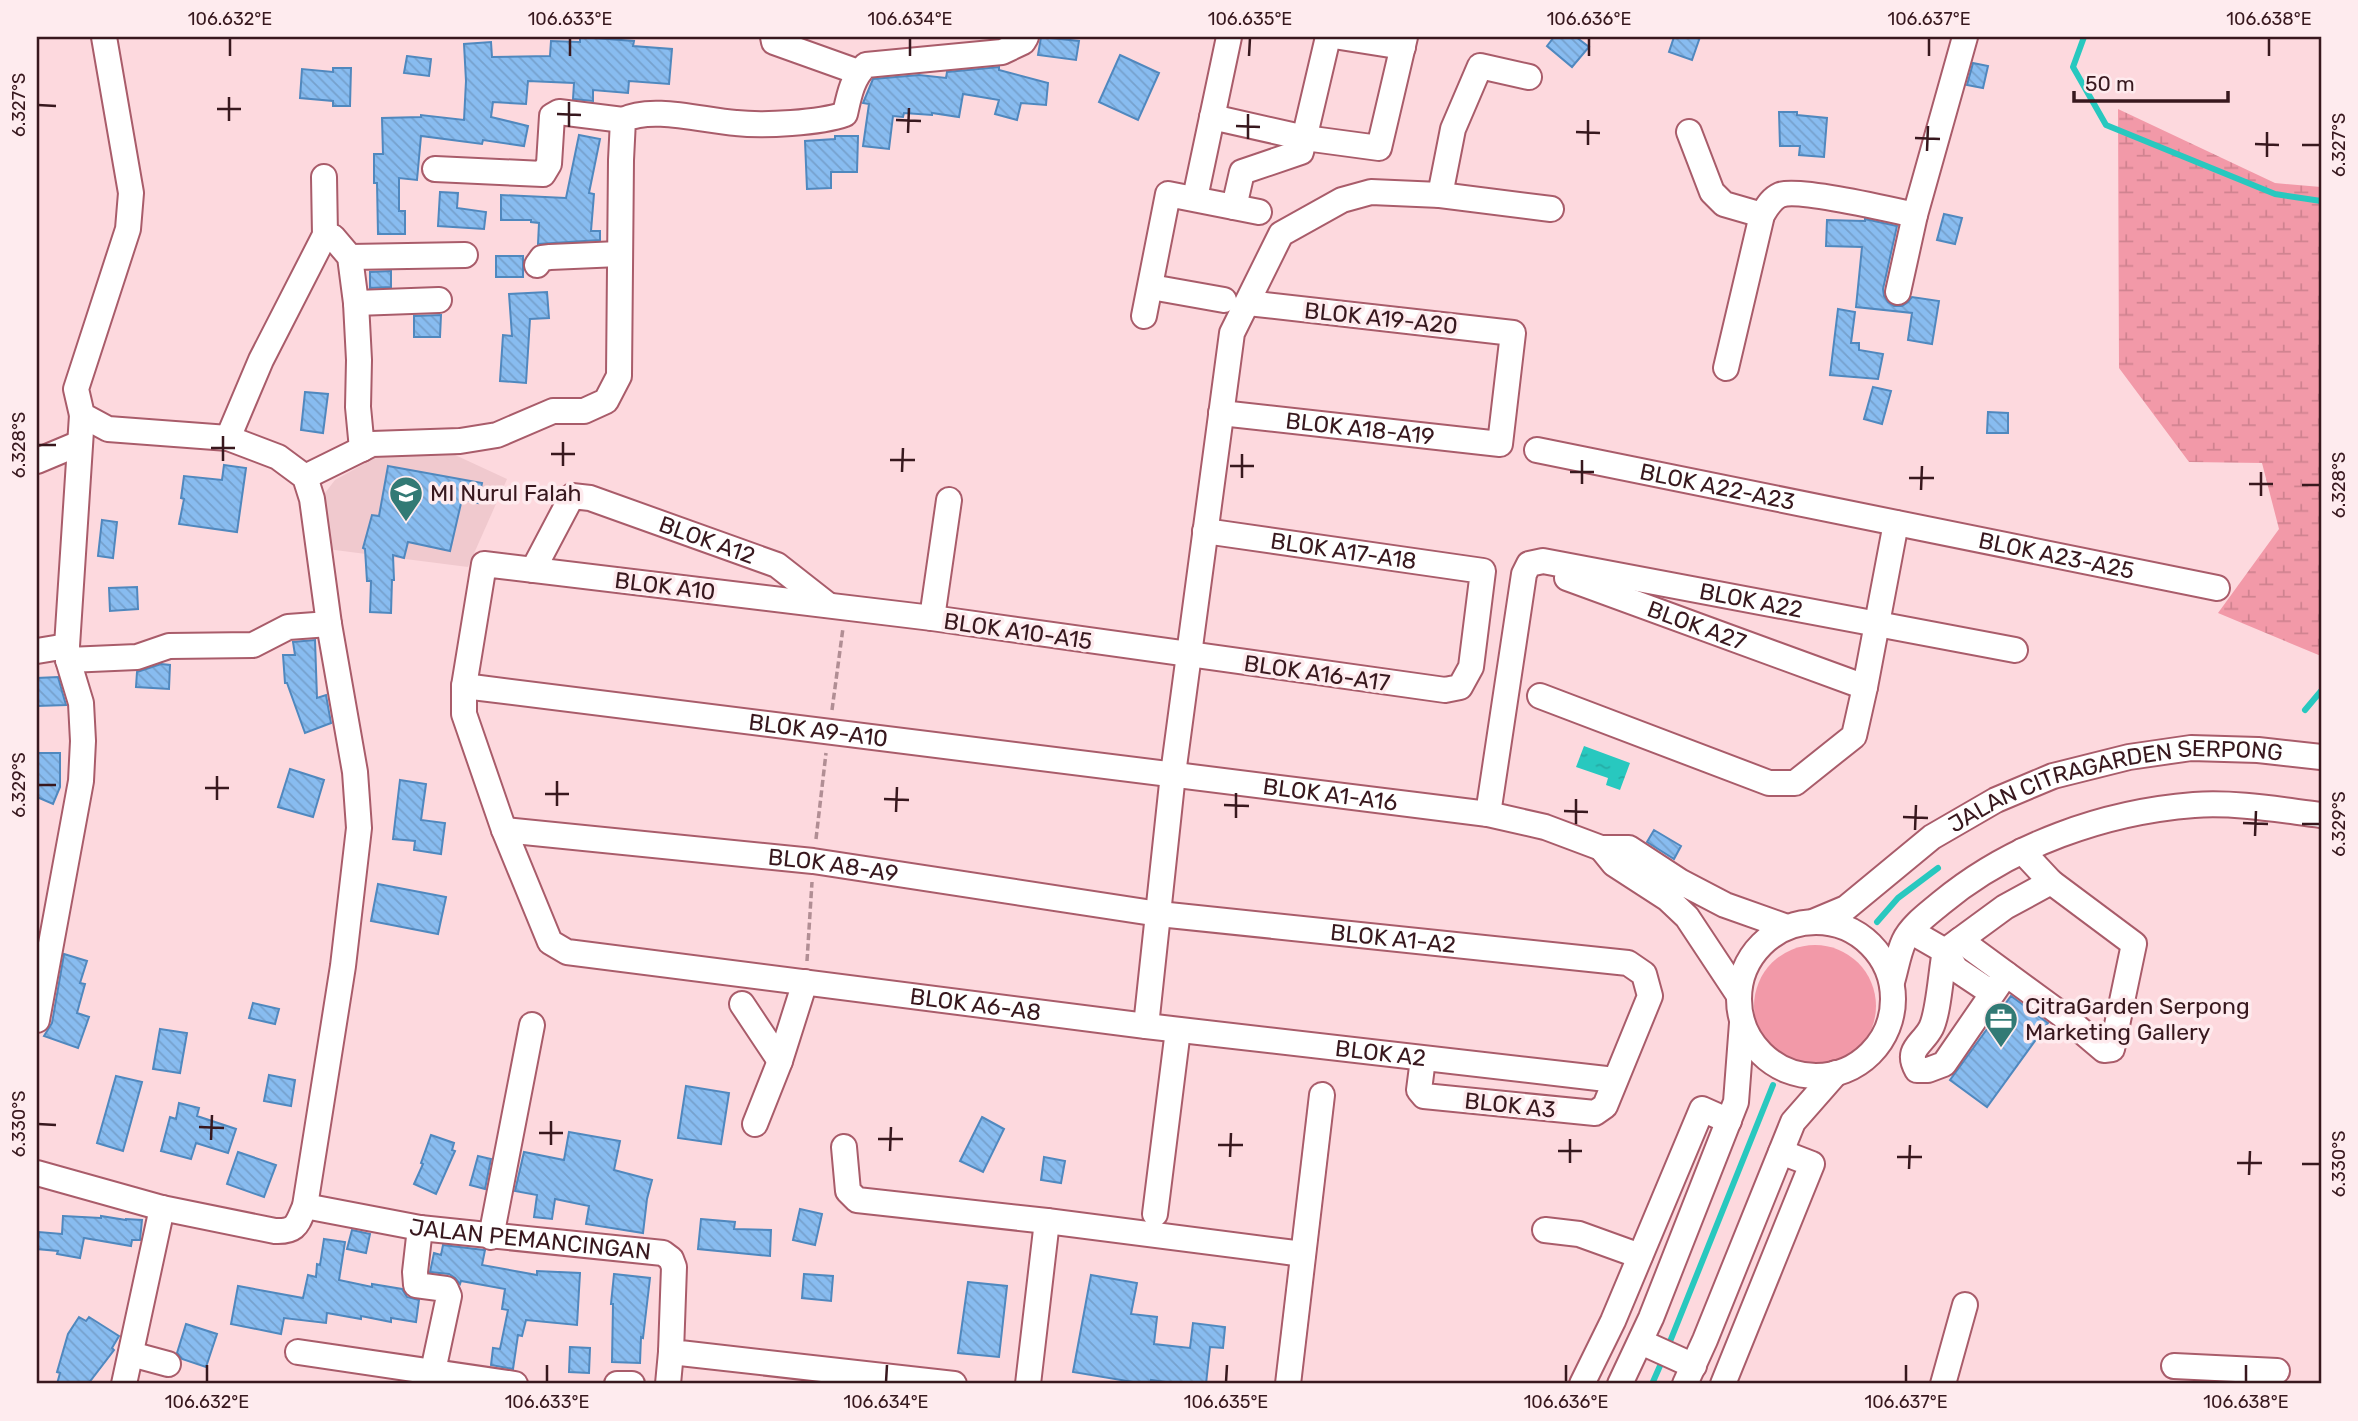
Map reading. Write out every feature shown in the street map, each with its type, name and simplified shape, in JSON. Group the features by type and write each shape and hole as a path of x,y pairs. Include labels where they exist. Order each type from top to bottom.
{"street":[{"path":"38,1006 81,781 81,703 67,653 82,415 76,389 128,229 131,211 131,193 104,37"},
{"path":"773,37 774,42 858,72"},
{"path":"435,169 543,174 549,164 552,116 559,112 623,120 633,115 649,113 740,124 834,118 845,114 851,87 858,72 866,65 1002,52 1023,42 1026,37"},
{"path":"1195,198 1229,37"},
{"path":"1234,207 1242,172 1301,152 1328,37"},
{"path":"1212,117 1305,138 1379,148 1404,42 1340,37"},
{"path":"1898,292 1915,215 1965,37"},
{"path":"1440,195 1453,130 1480,66 1529,77"},
{"path":"304,477 372,444 460,440 497,435 553,411 584,411 606,401 619,376 623,120"},
{"path":"1689,132 1712,192 1724,204 1762,215"},
{"path":"228,438 261,360 325,235 324,177"},
{"path":"1146,1026 1173,774 1236,302 1281,234 1342,200 1371,192 1440,195 1551,209"},
{"path":"1144,316 1168,194 1259,212"},
{"path":"1726,368 1762,215 1772,200 1783,194 1836,199 1915,215"},
{"path":"325,235 332,237 346,249 350,257 356,303 358,407 362,449"},
{"path":"537,265 542,258 619,254"},
{"path":"350,257 465,255"},
{"name":"BLOK A19-A20","path":"1151,287 1236,302 1513,333 1500,444"},
{"path":"356,303 439,300"},
{"name":"BLOK A18-A19","path":"1221,413 1500,444"},
{"path":"37,1173 162,1208 287,1231 295,1228 305,1206 343,965 359,828 355,772 329,624 312,499 304,477 278,457 228,438 108,429 82,415"},
{"path":"37,461 79,443"},
{"name":"BLOK A22-A23","path":"1537,450 1896,523"},
{"name":"BLOK A12","path":"533,570 572,496 590,498 777,565 837,607"},
{"path":"932,618 949,500"},
{"path":"1540,696 1769,783 1795,783 1854,736 1896,523"},
{"name":"BLOK A23-A25","path":"1896,523 2217,588"},
{"name":"BLOK A17-A18","path":"1205,531 1483,571 1471,667 1460,687 1445,690"},
{"path":"1488,814 1524,573 1536,562"},
{"name":"BLOK A22","path":"1536,562 2015,650"},
{"name":"BLOK A27","path":"1536,562 1865,687"},
{"name":"BLOK A10","path":"464,686 484,564 837,607"},
{"name":"BLOK A10-A15","path":"837,607 932,618 1190,656"},
{"path":"37,651 137,657 169,646 253,645 288,627 329,624"},
{"name":"BLOK A16-A17","path":"1190,656 1445,690"},
{"path":"464,686 464,714 504,831"},
{"name":"BLOK A9-A10","path":"464,686 1173,774"},
{"name":"JALAN CITRAGARDEN SERPONG","path":"1815,921 1846,908 1932,837 1996,800 2053,776 2129,757 2191,748 2258,750 2321,757"},
{"name":"BLOK A1-A16","path":"1173,774 1488,814 1545,827 1601,848 1629,848 1674,890"},
{"name":"JALAN CITRAGARDEN SERPONG","path":"1892,982 1905,940 1923,918 1964,884 2022,851 2072,830 2140,813 2195,805 2254,807 2321,815"},
{"name":"BLOK A8-A9","path":"504,831 813,861 1159,914"},
{"name":"BLOK A6-A8","path":"504,831 550,942 567,952 1146,1026"},
{"path":"1953,945 1956,969 1999,984 2065,1017 2104,1050 2112,1049 2134,944 2051,882 2022,851"},
{"path":"1999,984 1944,1064 1928,1070 1917,1070 1912,1061 1913,1051 1931,1027 1953,945 2005,907 2051,882"},
{"path":"1674,890 1787,927"},
{"path":"1674,890 1687,917 1738,994"},
{"name":"BLOK A1-A2","path":"1159,914 1628,962 1644,974 1650,996 1615,1080"},
{"path":"1620,1384 1641,1342 1736,1102 1742,1023 1738,994 1745,966 1762,942 1787,927 1815,921 1841,926 1864,938 1882,958 1892,982 1893,1011 1882,1039 1863,1060 1836,1073 1807,1075 1779,1067 1756,1049 1742,1023"},
{"path":"1912,932 1953,945"},
{"path":"755,1124 780,1061 805,982"},
{"path":"742,1004 780,1061"},
{"path":"491,1237 533,1025"},
{"name":"BLOK A2","path":"1146,1026 1615,1080"},
{"path":"1155,1214 1178,1030"},
{"name":"BLOK A3","path":"1423,1059 1419,1090 1424,1096 1595,1113 1605,1106 1615,1080"},
{"path":"1641,1342 1689,1375 1793,1122 1836,1073"},
{"path":"1288,1384 1322,1095"},
{"path":"1582,1384 1613,1321 1702,1110 1729,1121"},
{"path":"844,1147 848,1191 857,1200 1303,1254"},
{"path":"1723,1384 1812,1164 1781,1152"},
{"name":"JALAN PEMANCINGAN","path":"305,1206 420,1228 663,1253 671,1259 674,1267 668,1384"},
{"path":"124,1384 162,1208"},
{"path":"1028,1384 1047,1221"},
{"path":"420,1228 416,1285 446,1289 449,1296 433,1371"},
{"path":"1545,1230 1579,1234 1640,1256"},
{"path":"1943,1384 1965,1305"},
{"path":"298,1352 515,1384"},
{"path":"671,1352 954,1384"},
{"path":"131,1354 168,1364"},
{"path":"2174,1366 2240,1377 2277,1370"},
{"path":"617,1384 632,1384"}],"path":[{"path":"805,982 813,861 828,733 837,607"}],"shaded area":[{"name":"MI Nurul Falah","path":"453,454 507,479 468,567 327,549 322,497 335,480 378,456"}],"green space":[{"path":"2118,109 2275,183 2321,187 2321,656 2218,613 2279,529 2262,463 2189,462 2119,368"},
{"path":"1815,945 1838,950 1858,963 1871,983 1876,1006 1871,1029 1858,1049 1838,1062 1815,1067 1792,1062 1772,1049 1759,1029 1754,1006 1759,983 1772,963 1792,950"}],"water":[{"path":"1584,746 1630,763 1620,790 1606,785 1608,778 1576,767"}],"building":[{"path":"580,37 634,41 633,46 672,49 669,84 629,81 628,93 593,90 593,101 573,99 574,83 528,81 526,104 493,102 491,117 528,126 524,146 421,136 417,180 399,178 399,211 405,211 405,234 378,234 374,154 383,154 382,118 421,115 464,120 464,44 491,42 492,57 550,56 551,41 580,42"},
{"path":"1041,37 1079,41 1076,60 1038,55"},
{"path":"1554,37 1576,37 1589,47 1572,67 1547,46"},
{"path":"1674,37 1700,37 1692,60 1669,52"},
{"path":"1120,55 1159,73 1138,120 1099,102"},
{"path":"407,56 431,59 429,76 404,73"},
{"path":"1973,63 1988,66 1983,88 1967,85"},
{"path":"999,67 999,70 1048,83 1046,105 1021,103 1017,120 995,114 999,100 963,94 959,117 932,113 904,113 903,117 893,116 889,149 863,146 869,104 863,103 873,79 919,75 946,78 947,72"},
{"path":"333,68 351,68 350,106 333,106 333,101 300,98 302,69 333,72"},
{"path":"1779,112 1797,112 1797,115 1827,118 1824,157 1799,155 1800,146 1780,146"},
{"path":"579,135 600,139 589,193 594,194 591,231 600,231 600,240 538,244 539,223 531,220 501,220 501,195 566,198"},
{"path":"835,136 858,136 857,172 831,172 831,188 807,189 805,141 835,139"},
{"path":"440,192 458,193 457,208 486,212 484,229 438,226"},
{"path":"1944,214 1962,218 1955,244 1937,240"},
{"path":"1865,219 1897,226 1883,289 1888,302 1894,306 1902,306 1912,297 1939,301 1932,344 1908,340 1912,313 1856,307 1862,247 1826,246 1827,220"},
{"path":"496,256 523,256 523,277 496,277"},
{"path":"391,271 391,287 370,288 370,272"},
{"path":"547,292 549,318 530,319 526,383 500,381 503,335 512,336 509,294"},
{"path":"1838,309 1855,312 1851,343 1859,343 1859,350 1883,354 1878,379 1830,375"},
{"path":"441,315 440,337 414,337 414,316"},
{"path":"1873,387 1891,391 1882,424 1864,419"},
{"path":"305,392 328,394 323,433 301,430"},
{"path":"1988,412 2008,413 2008,433 1987,433"},
{"path":"224,465 246,468 237,532 179,524 184,499 181,498 184,476 222,480"},
{"path":"388,466 482,483 478,503 462,499 450,551 408,542 404,558 393,555 391,613 370,612 371,581 367,581 363,548 372,515 379,516"},
{"path":"102,520 117,522 113,558 98,556"},
{"path":"137,587 138,609 110,611 109,588"},
{"path":"315,640 317,698 326,695 331,723 305,733 285,683 283,655 295,655 293,642"},
{"path":"161,664 170,665 169,689 136,687 137,672"},
{"path":"58,677 66,705 37,706 37,678"},
{"path":"37,753 60,753 60,787 53,804 37,797"},
{"path":"290,769 324,780 313,817 278,807"},
{"path":"400,780 426,784 421,820 445,823 441,854 414,850 415,841 393,839"},
{"path":"1654,830 1681,846 1674,859 1647,842"},
{"path":"378,884 446,897 438,934 371,921"},
{"path":"64,954 87,961 80,983 85,984 77,1013 89,1017 78,1048 44,1036 52,1023"},
{"name":"CitraGarden Serpong Marketing Gallery","path":"2011,996 2048,1023 1987,1107 1950,1080"},
{"path":"253,1003 279,1009 275,1024 249,1018"},
{"path":"160,1029 187,1033 180,1073 153,1069"},
{"path":"269,1075 295,1080 291,1106 264,1101"},
{"path":"116,1076 142,1082 123,1151 97,1143"},
{"path":"686,1086 729,1093 721,1144 678,1138"},
{"path":"179,1103 199,1108 197,1116 236,1129 228,1153 196,1143 191,1159 161,1151 170,1117 176,1119"},
{"path":"982,1117 1004,1129 983,1172 960,1161"},
{"path":"569,1132 620,1141 614,1170 652,1180 643,1233 586,1224 589,1206 555,1199 552,1219 534,1217 537,1195 515,1191 524,1152 564,1160"},
{"path":"431,1135 454,1143 452,1150 455,1151 436,1194 414,1184"},
{"path":"238,1152 276,1165 264,1197 227,1184"},
{"path":"478,1156 491,1159 485,1189 470,1185"},
{"path":"1044,1157 1065,1161 1061,1183 1041,1180"},
{"path":"800,1209 822,1214 815,1245 793,1240"},
{"path":"63,1216 142,1220 140,1240 132,1240 131,1246 84,1238 80,1258 57,1254 58,1251 37,1249 39,1232 62,1234"},
{"path":"701,1219 735,1222 734,1229 771,1230 770,1256 698,1249"},
{"path":"352,1230 370,1234 366,1253 347,1249"},
{"path":"324,1239 345,1242 339,1280 372,1287 372,1284 402,1289 407,1297 419,1300 416,1322 391,1318 391,1322 361,1316 361,1319 327,1313 326,1323 284,1318 281,1334 231,1324 238,1286 303,1298 308,1275 316,1277"},
{"path":"443,1245 485,1250 482,1265 537,1275 537,1271 580,1273 577,1325 526,1320 522,1336 518,1335 513,1369 491,1365 493,1348 500,1349 508,1310 502,1309 505,1289 461,1281 460,1284 449,1274 430,1272 434,1253 441,1255"},
{"path":"614,1274 650,1278 640,1363 612,1362 611,1304"},
{"path":"804,1274 833,1276 831,1301 802,1298"},
{"path":"1091,1275 1137,1283 1131,1314 1157,1317 1154,1344 1190,1348 1193,1323 1225,1327 1223,1348 1210,1347 1206,1384 1151,1380 1151,1384 1145,1384 1073,1372"},
{"path":"968,1282 1007,1286 999,1357 958,1353"},
{"path":"79,1317 86,1321 89,1317 119,1336 112,1348 114,1350 88,1384 57,1384 60,1373 57,1372 68,1334"},
{"path":"186,1324 217,1334 206,1367 182,1359 177,1353"},
{"path":"570,1347 590,1348 589,1373 569,1372"}],"waterway":[{"path":"2084,37 2073,67 2106,125 2275,194 2321,201"},
{"path":"2305,710 2321,691"},
{"path":"1877,922 1898,898 1938,868"},
{"path":"1667,1349 1773,1085"},
{"path":"1652,1384 1663,1359"}],"place":[{"name":"MI Nurul Falah","path":"406,523"},
{"name":"CitraGarden Serpong Marketing Gallery","path":"2001,1049"}]}
